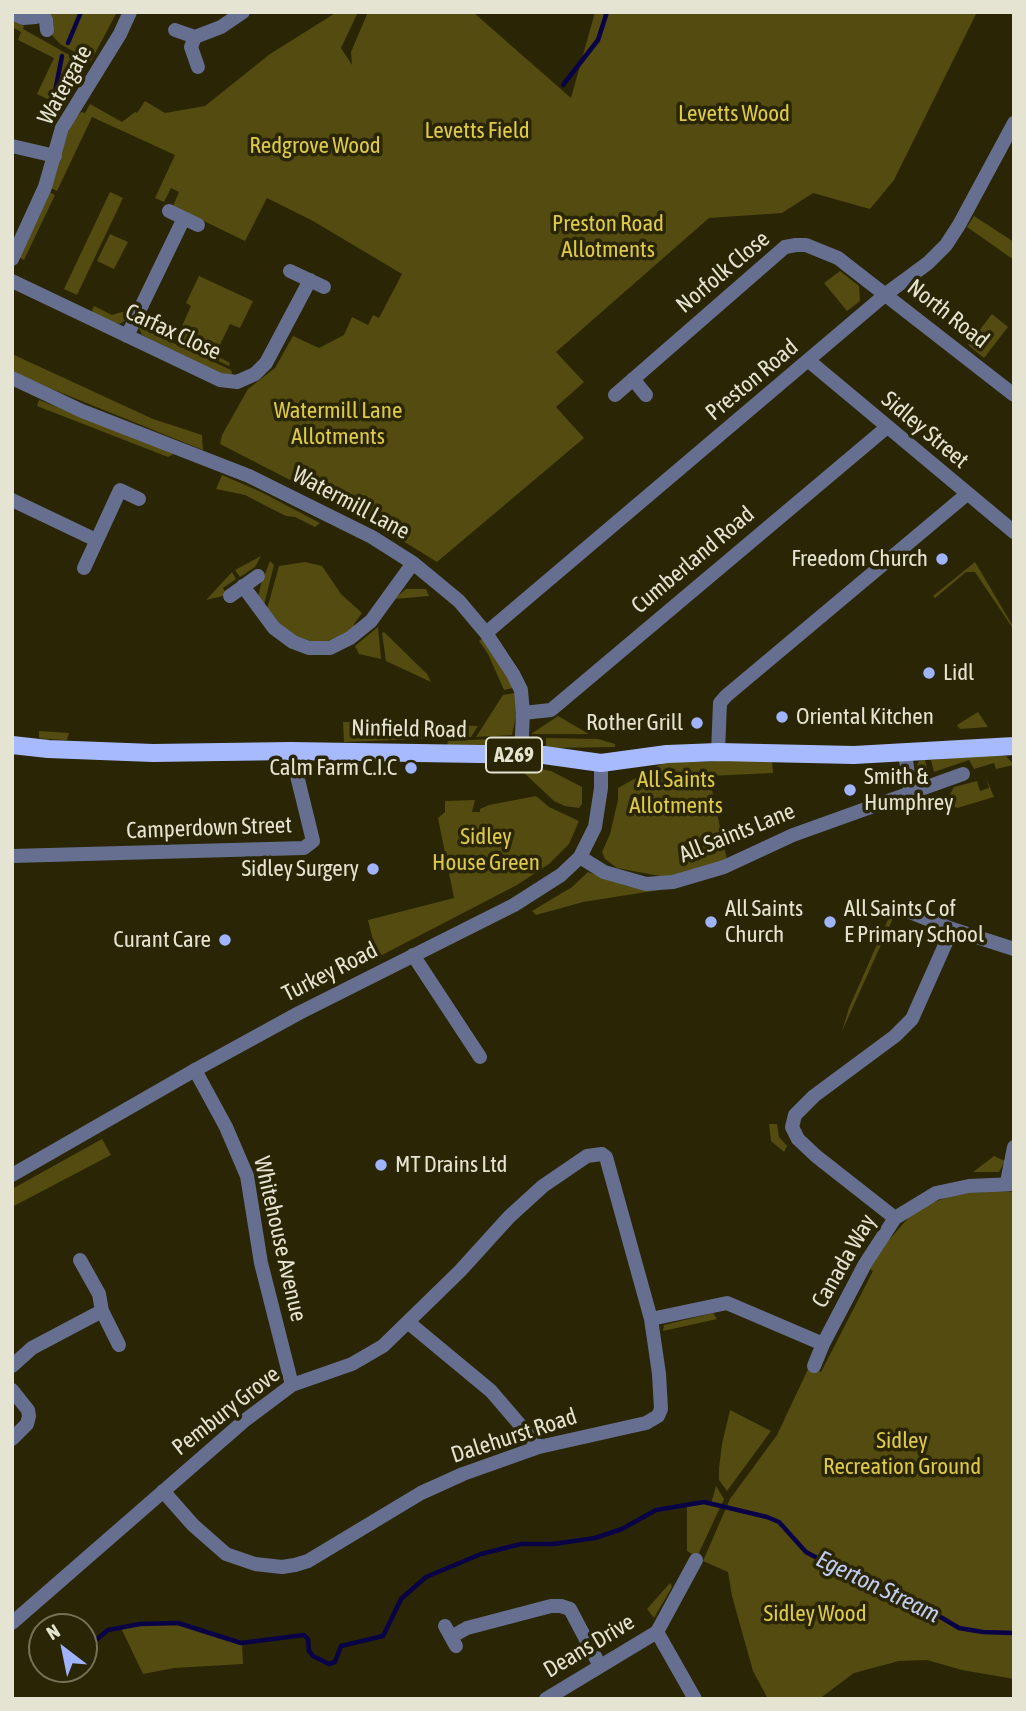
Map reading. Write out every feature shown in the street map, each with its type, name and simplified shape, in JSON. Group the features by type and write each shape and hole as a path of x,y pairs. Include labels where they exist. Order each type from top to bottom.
{"main road":[{"name":"Ninfield Road","path":"12,745 153,753 291,751 544,755 601,763 667,754 905,754 1014,746"}],"street":[{"path":"12,13 23,18 36,17 40,12 46,20 47,30"},
{"name":"Watergate","path":"12,259 45,187 62,128 120,34 130,12"},
{"path":"175,30 195,37 221,27 243,12"},
{"path":"195,37 191,47 198,67"},
{"name":"Preston Road","path":"486,633 886,294 928,264 946,245 1012,129"},
{"path":"12,146 55,156"},
{"path":"169,211 198,225"},
{"path":"127,336 184,218"},
{"name":"Norfolk Close","path":"615,395 785,247 806,245 838,258 886,294"},
{"path":"290,271 324,287"},
{"name":"Carfax Close","path":"12,281 220,380 241,381 255,374 266,363 310,280"},
{"name":"North Road","path":"886,294 1014,395"},
{"name":"Sidley Street","path":"809,361 886,428 1014,532"},
{"path":"633,379 646,395"},
{"name":"Watermill Lane","path":"15,385 153,436 249,476 372,537 413,564 459,601 486,633 521,690 523,713 520,755"},
{"name":"Cumberland Road","path":"523,713 551,710 886,428"},
{"path":"84,568 120,490 139,499"},
{"path":"718,752 720,703 726,696 967,494"},
{"path":"12,500 96,540"},
{"path":"243,586 274,628 293,642 309,648 330,648 350,638 370,621 413,564"},
{"path":"229,596 258,576"},
{"name":"Camperdown Street","path":"12,856 304,848 313,841 291,751"},
{"path":"905,754 911,793"},
{"name":"Turkey Road","path":"12,1175 194,1070 514,905 561,875 580,857 597,820 601,763"},
{"name":"All Saints Lane","path":"580,857 604,872 646,884 673,882 724,867 847,813 963,774"},
{"path":"900,908 952,929 1014,949"},
{"path":"895,1217 798,1139 792,1127 794,1115 814,1096 912,1019 952,929"},
{"path":"413,955 480,1056"},
{"name":"Whitehouse Avenue","path":"194,1070 226,1127 247,1176 261,1263 292,1385"},
{"path":"1010,1183 1014,1147"},
{"name":"Pembury Grove","path":"12,1623 244,1421 292,1385 352,1364 383,1346 409,1323 509,1217 543,1186 587,1156 602,1154 607,1157"},
{"name":"Dalehurst Road","path":"163,1491 193,1525 226,1554 255,1564 282,1567 308,1560 421,1493 463,1474 539,1447 646,1423 658,1416 661,1409 659,1374 651,1318 607,1157"},
{"name":"Canada Way","path":"814,1366 865,1264 895,1217 936,1193 969,1186 1010,1183"},
{"path":"80,1260 99,1294 102,1311 120,1345"},
{"path":"651,1318 727,1303 823,1344"},
{"path":"12,1366 32,1348 102,1311"},
{"path":"409,1323 491,1391 539,1447"},
{"path":"12,1390 28,1410 29,1416 27,1424 12,1439"},
{"name":"Deans Drive","path":"546,1699 657,1632 696,1559"},
{"path":"450,1637 467,1628 551,1606 561,1606 570,1609 600,1666"},
{"path":"657,1632 695,1699"}],"green space":[{"path":"50,12 117,12 91,61 60,44 51,34 54,26"},
{"path":"337,12 358,12 341,48 352,65 351,52 368,12 473,12 571,98 595,12 977,12 894,180 870,209 813,193 782,213 709,218 556,352 584,382 556,407 584,438 437,562 338,501 220,444 222,435 248,389 275,368 293,336 319,348 344,335 352,317 368,325 373,315 379,318 402,274 313,221 267,198 245,241 173,206 179,192 171,188 164,202 155,198 175,155 92,117 57,191 51,188 71,123 81,112 85,113 90,104 122,122 137,113 145,101 165,113 205,106 270,54"},
{"path":"12,20 87,65 64,107 37,94 54,58 18,40 21,32 12,27"},
{"path":"49,192 55,195 24,260 18,257"},
{"path":"110,192 123,198 77,295 64,289"},
{"path":"974,216 1014,242 1014,260 967,227"},
{"path":"110,234 128,242 114,269 97,261"},
{"path":"840,271 859,286 860,301 847,311 824,283"},
{"path":"199,276 253,301 240,328 230,324 215,355 230,363 229,366 155,331 157,328 177,337 191,306 186,303"},
{"path":"94,306 112,315 135,308 129,319 119,324 95,316 92,310"},
{"path":"145,313 152,333 231,370 233,376 220,373 142,335 139,328"},
{"path":"992,314 1008,327 984,358 968,345"},
{"path":"12,354 153,419 202,435 203,450 12,371"},
{"path":"39,400 176,453 168,457 37,406"},
{"path":"222,475 320,523 315,527 245,495 216,489"},
{"path":"261,556 255,567 240,577 235,570"},
{"path":"270,561 274,565 264,605 258,598"},
{"path":"305,562 322,566 341,594 362,613 354,628 347,633 327,641 310,641 296,636 279,624 267,609 279,566"},
{"path":"975,562 1014,630 975,572 966,572 935,598 933,596"},
{"path":"232,572 236,579 223,588 227,595 206,600"},
{"path":"406,589 426,589 429,596 394,599"},
{"path":"378,627 381,659 359,654 355,646"},
{"path":"384,632 427,674 431,682 386,661"},
{"path":"483,638 513,688 504,690 488,654 479,641"},
{"path":"515,693 517,712 512,735 476,737 503,695"},
{"path":"978,712 988,727 960,729 957,725"},
{"path":"558,716 589,734 531,734"},
{"path":"343,722 478,726 471,737 344,742"},
{"path":"39,731 69,733 67,740 46,739 39,738"},
{"path":"511,738 506,747 447,746 448,741"},
{"path":"546,738 598,739 615,744 615,747 546,748"},
{"path":"1006,756 1014,765 996,769 994,763 974,769 969,760 934,772 931,760"},
{"name":"All Saints Allotments","path":"741,758 772,759 773,773 709,776 727,860 696,871 665,877 617,868 605,859 602,852 610,834 618,788 666,761 707,762"},
{"path":"925,760 929,777 923,779 918,777 916,767 919,761"},
{"path":"522,771 551,771 582,787 582,804 579,808 554,801"},
{"path":"986,778 994,797 957,808 945,803 954,787 977,781 980,791 989,788"},
{"name":"Sidley House Green","path":"536,796 549,807 579,821 569,844 549,864 517,885 382,955 375,948 368,920 454,898 438,818 445,812 445,801 475,800 472,812 480,812 480,809 489,805"},
{"path":"588,872 627,886 659,890 583,902 536,915 532,911 572,887"},
{"path":"890,915 894,916 842,1031 849,1008"},
{"path":"769,1124 777,1124 779,1137 787,1146 784,1152 771,1141"},
{"path":"102,1139 111,1155 12,1207 12,1189"},
{"path":"994,1156 1005,1161 999,1172 973,1172"},
{"name":"Sidley Recreation Ground","path":"1014,1192 1014,1679 962,1670 927,1660 899,1661 854,1673 819,1699 768,1699 753,1671 728,1572 703,1561 730,1499 777,1435 809,1367 821,1372 873,1271 870,1269 888,1241 910,1216 924,1206 956,1194"},
{"path":"713,1313 717,1319 663,1331 664,1325"},
{"path":"730,1410 771,1431 727,1491 719,1480 719,1468"},
{"path":"716,1486 724,1499 697,1557 687,1551 687,1505 711,1504"},
{"path":"670,1583 672,1587 654,1618 647,1609"},
{"path":"166,1623 187,1625 242,1644 243,1664 174,1668 143,1674 121,1628"}],"waterway":[{"path":"68,43 81,12"},
{"path":"563,85 598,40 607,12"},
{"path":"54,97 62,56"},
{"name":"Egerton Stream","path":"98,1638 108,1630 140,1624 178,1623 241,1643 304,1635 308,1639 309,1651 313,1656 329,1664 335,1662 341,1646 383,1636 401,1599 426,1577 481,1554 521,1544 553,1544 595,1538 622,1529 656,1510 704,1502 779,1522 806,1552 912,1600 959,1628 1014,1633"}],"place":[{"name":"Freedom Church","path":"942,559"},
{"name":"Lidl","path":"929,673"},
{"name":"Oriental Kitchen","path":"782,717"},
{"name":"Rother Grill","path":"697,723"},
{"name":"Calm Farm C.I.C","path":"411,768"},
{"name":"Smith & Humphrey","path":"850,790"},
{"name":"Sidley Surgery","path":"373,869"},
{"name":"All Saints Church","path":"711,922"},
{"name":"All Saints C of E Primary School","path":"830,922"},
{"name":"Curant Care","path":"225,940"},
{"name":"MT Drains Ltd","path":"381,1165"}],"park label":[{"name":"Levetts Wood","path":"734,114"},
{"name":"Levetts Field","path":"477,131"},
{"name":"Redgrove Wood","path":"315,146"},
{"name":"Preston Road Allotments","path":"608,237"},
{"name":"Watermill Lane Allotments","path":"338,424"},
{"name":"Sidley Wood","path":"815,1614"}]}
